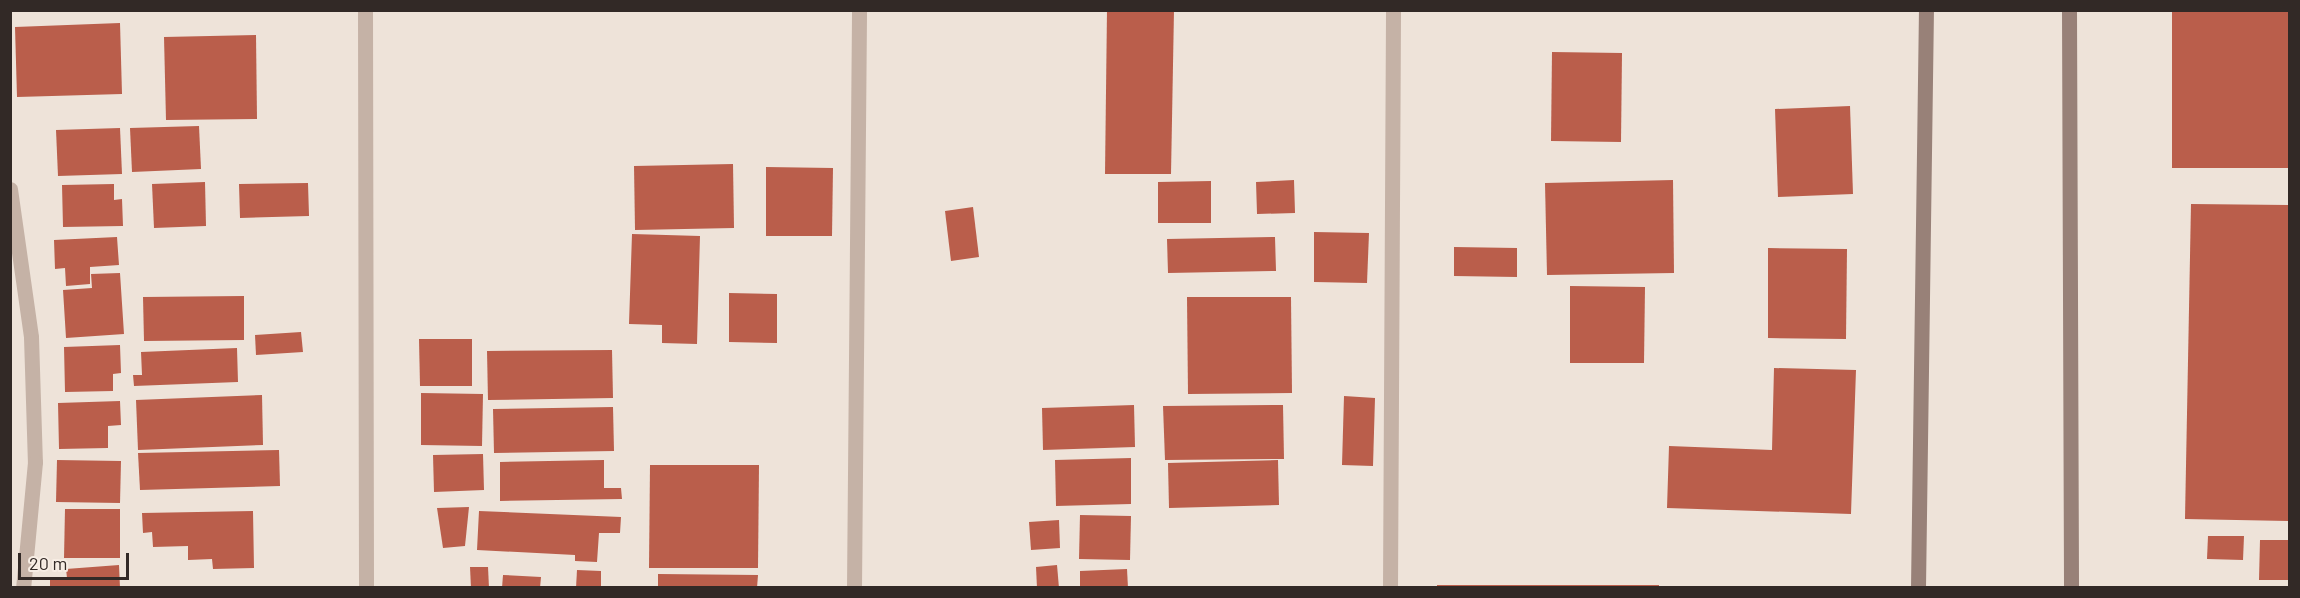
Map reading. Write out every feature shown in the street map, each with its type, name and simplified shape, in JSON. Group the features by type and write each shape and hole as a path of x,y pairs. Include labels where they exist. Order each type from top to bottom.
{"main road":[{"path":"1918,588 1926,10"},
{"path":"2069,10 2071,588"}],"street":[{"path":"364,10 366,588"},
{"path":"854,588 859,10"},
{"path":"1390,588 1393,10"},
{"path":"10,189 31,337 35,451 23,588"}],"building":[{"path":"1107,10 1174,10 1171,174 1105,174"},
{"path":"2172,10 2290,10 2290,168 2172,168"},
{"path":"120,23 122,94 17,97 15,27"},
{"path":"256,35 257,119 166,120 164,37"},
{"path":"1552,52 1622,53 1621,142 1551,141"},
{"path":"1850,106 1853,194 1778,197 1775,109"},
{"path":"199,126 201,169 132,172 130,128"},
{"path":"120,128 122,174 58,176 56,130"},
{"path":"733,164 734,228 635,230 634,166"},
{"path":"766,167 833,168 832,236 766,236"},
{"path":"1294,180 1295,213 1257,214 1256,182"},
{"path":"1673,180 1674,273 1547,275 1545,183"},
{"path":"1211,181 1211,223 1158,223 1158,182"},
{"path":"205,182 206,226 154,228 152,184"},
{"path":"308,183 309,216 240,218 239,184"},
{"path":"114,184 114,200 122,199 123,226 63,227 62,185"},
{"path":"2191,204 2290,205 2290,521 2185,519"},
{"path":"973,207 979,257 951,261 945,211"},
{"path":"1314,232 1369,233 1367,283 1314,282"},
{"path":"632,234 700,236 697,344 662,343 662,325 629,324"},
{"path":"117,237 119,265 90,267 90,284 66,286 65,268 55,269 54,240"},
{"path":"1275,237 1276,271 1168,273 1167,239"},
{"path":"1454,247 1517,248 1517,277 1454,276"},
{"path":"1768,248 1847,249 1846,339 1768,338"},
{"path":"120,273 124,334 66,338 63,290 92,288 91,274"},
{"path":"1570,286 1645,287 1644,363 1570,363"},
{"path":"729,293 777,294 777,343 729,342"},
{"path":"244,296 244,340 144,341 143,297"},
{"path":"1187,297 1291,297 1292,393 1188,394"},
{"path":"301,332 303,352 256,355 255,335"},
{"path":"419,339 472,339 472,386 420,386"},
{"path":"120,345 121,373 113,374 113,391 65,392 64,347"},
{"path":"237,348 238,382 134,386 133,375 142,375 141,352"},
{"path":"612,350 613,398 488,400 487,351"},
{"path":"1774,368 1856,370 1851,514 1667,508 1669,446 1772,450"},
{"path":"421,393 483,394 482,446 421,445"},
{"path":"262,395 263,445 138,450 136,400"},
{"path":"1344,396 1375,398 1373,466 1342,465"},
{"path":"120,401 121,425 108,426 108,448 59,449 58,403"},
{"path":"1134,405 1135,447 1043,450 1042,408"},
{"path":"1283,405 1284,459 1165,460 1163,406"},
{"path":"613,407 614,451 494,453 493,409"},
{"path":"279,450 280,486 140,490 138,453"},
{"path":"483,454 484,490 434,492 433,455"},
{"path":"1131,458 1131,504 1056,506 1055,460"},
{"path":"57,460 121,461 120,503 56,502"},
{"path":"604,460 604,488 621,488 622,499 500,501 500,462"},
{"path":"1278,460 1279,505 1169,508 1168,463"},
{"path":"650,465 759,465 758,568 649,568"},
{"path":"469,507 465,546 443,548 437,508"},
{"path":"65,509 120,509 120,558 64,558"},
{"path":"253,511 254,568 213,569 212,559 188,560 188,546 153,547 152,532 143,533 142,513"},
{"path":"479,511 621,517 620,533 599,533 597,562 575,561 575,555 477,550"},
{"path":"1080,515 1131,516 1130,560 1079,559"},
{"path":"1059,520 1060,548 1031,550 1029,522"},
{"path":"2208,536 2244,536 2243,560 2207,559"},
{"path":"2260,540 2290,540 2290,580 2259,580"},
{"path":"119,565 120,588 50,588 50,579 67,578 66,569"},
{"path":"1057,565 1059,588 1037,588 1036,567"},
{"path":"470,567 488,567 489,588 471,588"},
{"path":"1127,569 1128,588 1080,588 1080,571"},
{"path":"577,570 601,571 601,588 576,588"},
{"path":"658,574 758,575 757,588 658,588"},
{"path":"503,575 541,577 540,588 502,588"},
{"path":"1437,585 1659,585 1659,588 1437,588"}]}
